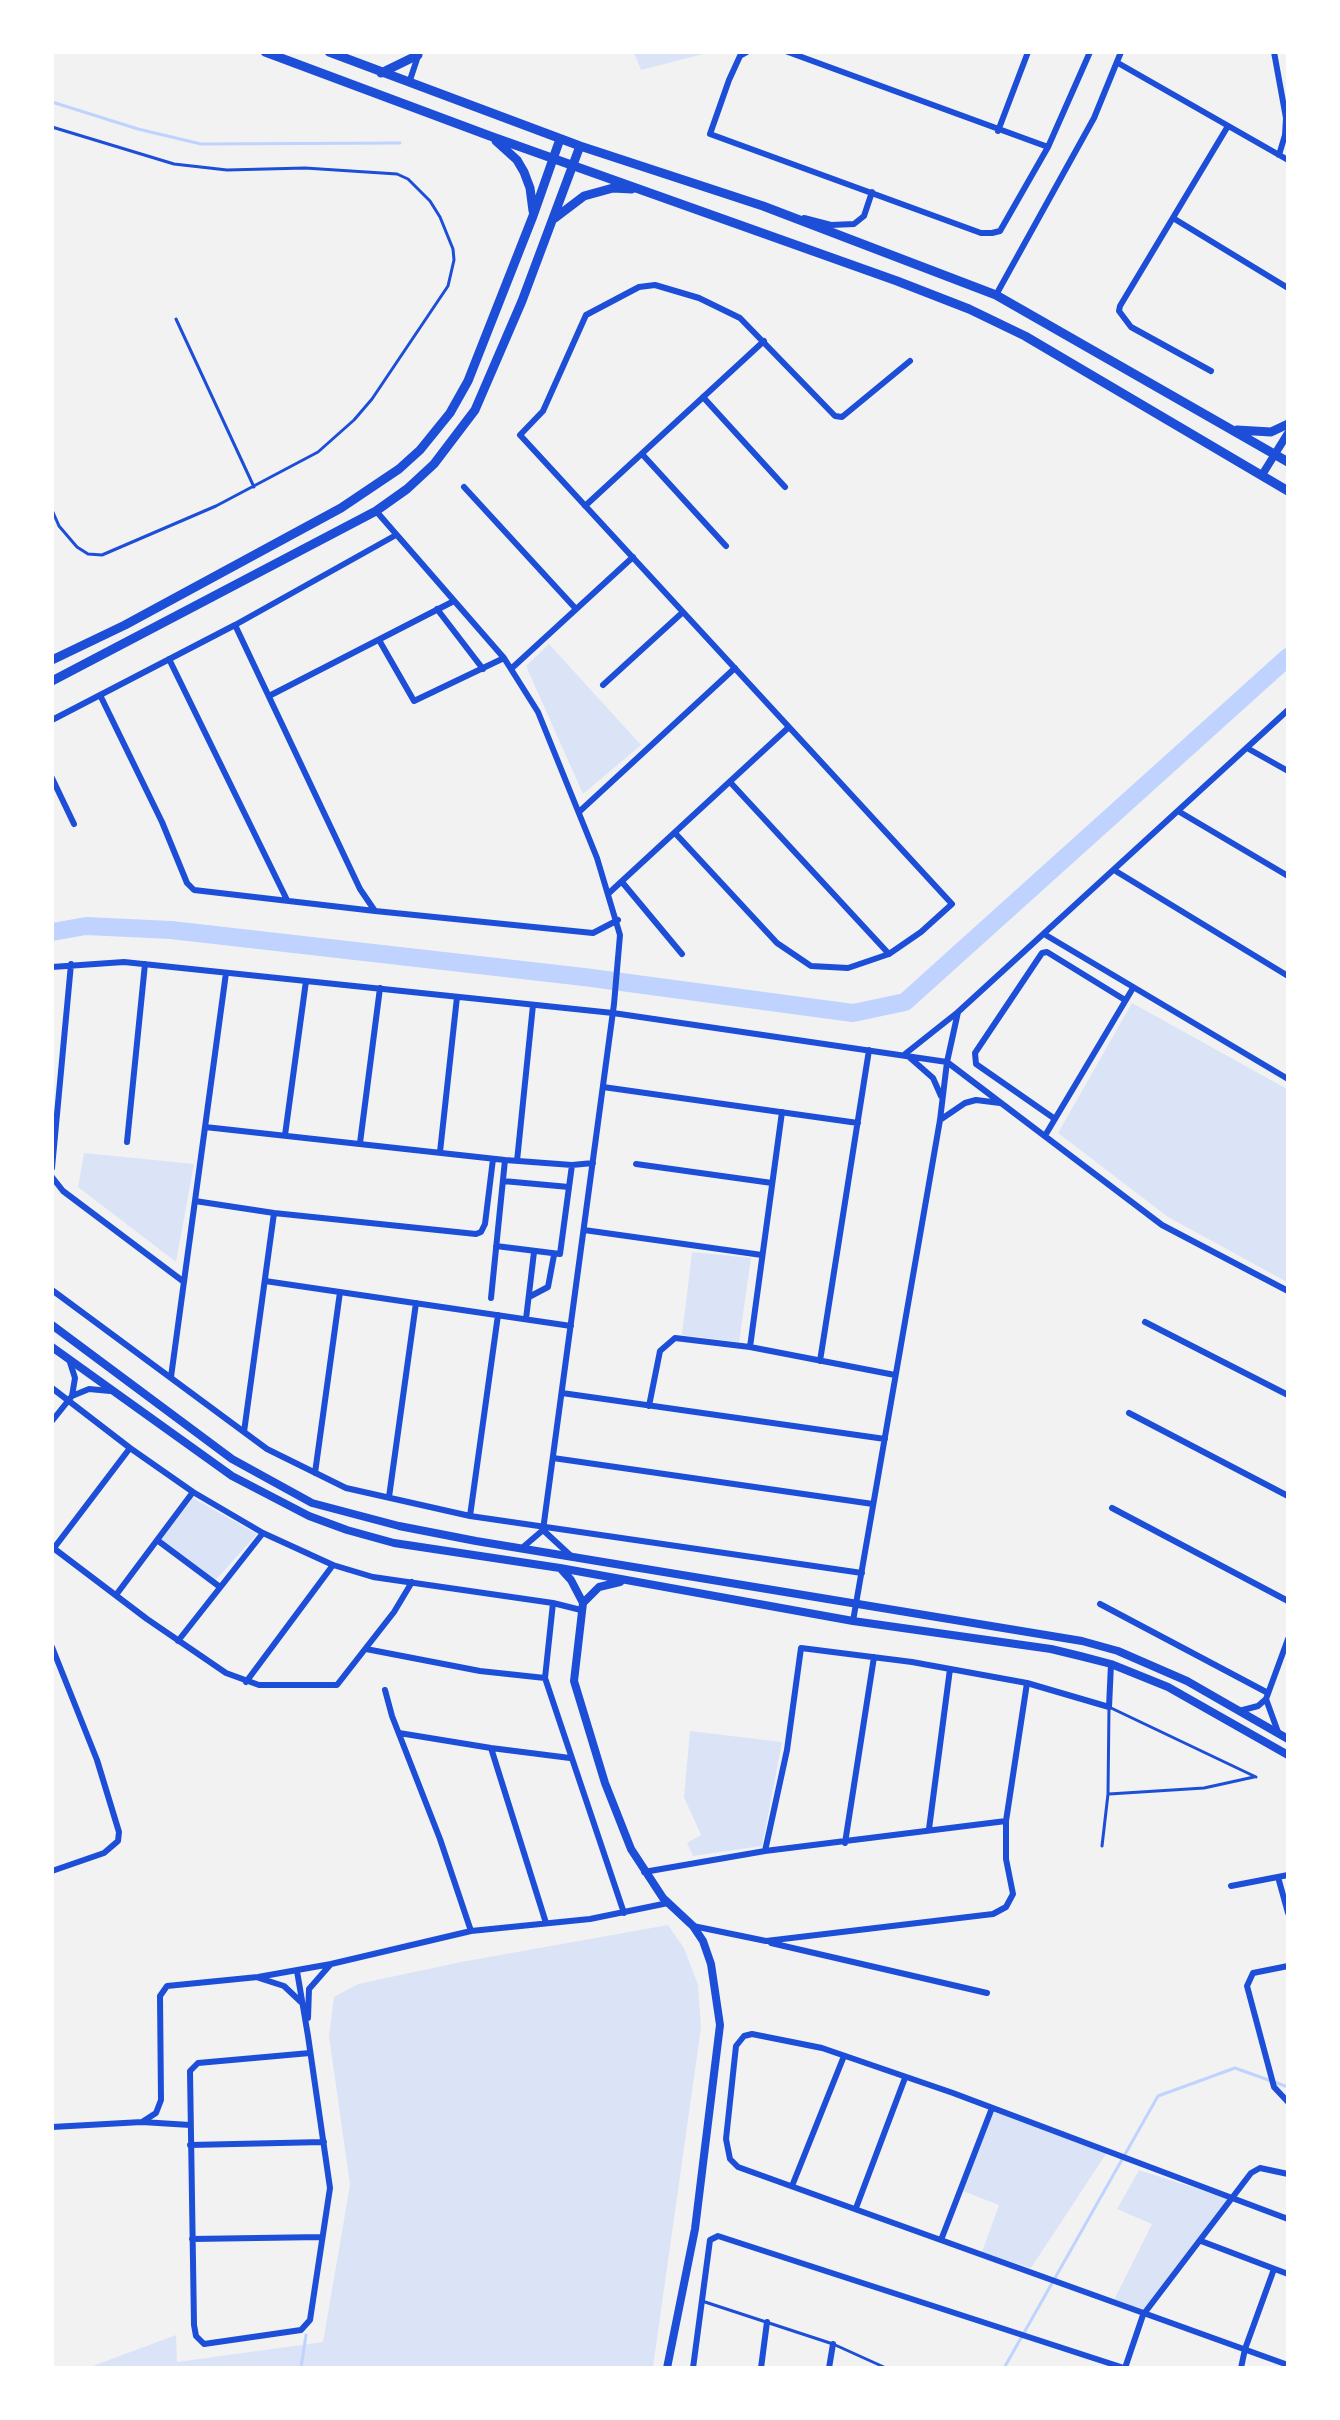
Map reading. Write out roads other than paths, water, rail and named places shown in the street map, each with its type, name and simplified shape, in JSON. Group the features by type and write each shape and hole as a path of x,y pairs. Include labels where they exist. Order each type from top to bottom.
{"main road":[{"path":"265,52 490,136 897,280 969,309 1025,336 1287,491"},
{"path":"329,52 560,139 763,206 996,295 1287,462"},
{"path":"381,73 419,54"},
{"path":"490,136 511,154 524,172 530,188 533,216"},
{"path":"52,660 125,625 331,514 399,469 437,430 468,381 533,216 560,139"},
{"path":"52,681 376,511 434,464 475,410 522,301 580,146"},
{"path":"553,219 584,196 599,191 623,188 642,190"},
{"path":"1232,429 1264,432 1287,424"}],"street":[{"path":"788,52 998,131 1048,147"},
{"path":"998,131 1029,52"},
{"path":"744,53 729,80 710,134 981,233 992,233 1000,231 1048,147 1090,52"},
{"path":"996,295 1094,118 1121,52"},
{"path":"1274,52 1286,118 1285,135 1279,155"},
{"path":"409,84 419,54"},
{"path":"1118,63 1287,160"},
{"path":"1211,371 1131,327 1119,311 1228,126"},
{"path":"763,206 831,225 854,224 864,216 872,192"},
{"path":"1173,218 1287,288"},
{"path":"675,832 777,943 795,958 811,966 848,968 889,954 921,932 952,904 520,435 543,411 586,315 639,287 655,285 699,298 740,318 764,341 828,412 835,416 842,417 910,361"},
{"path":"585,506 764,341"},
{"path":"703,398 785,487"},
{"path":"1262,475 1287,433"},
{"path":"642,454 726,546"},
{"path":"464,487 576,609"},
{"path":"376,511 512,668 538,712 580,811 618,920 620,946 613,1013 544,1528 522,1548"},
{"path":"52,720 101,697 235,625 396,535"},
{"path":"512,668 633,557"},
{"path":"269,696 454,601"},
{"path":"437,609 483,669"},
{"path":"603,685 683,612"},
{"path":"235,625 360,889 375,911"},
{"path":"379,640 414,701 504,658"},
{"path":"169,659 287,900"},
{"path":"580,811 735,668"},
{"path":"101,697 162,822 187,883 197,891 593,933 618,920"},
{"path":"905,1054 958,1012 1287,710"},
{"path":"609,893 789,727"},
{"path":"1247,748 1287,771"},
{"path":"52,778 74,824"},
{"path":"730,782 889,954"},
{"path":"1178,811 1287,876"},
{"path":"1114,870 1287,976"},
{"path":"622,882 682,954"},
{"path":"1044,934 1287,1079"},
{"path":"1055,1119 976,1064 975,1053 1042,953 1047,952 1125,1000"},
{"path":"52,967 103,962 145,964 380,988 613,1013 905,1054 947,1062 1046,1134 1162,1225 1287,1291"},
{"path":"52,1168 71,964"},
{"path":"127,1142 145,964"},
{"path":"171,1377 226,974"},
{"path":"285,1135 306,981"},
{"path":"360,1143 380,988"},
{"path":"1046,1134 1133,988"},
{"path":"440,1152 457,997"},
{"path":"516,1161 533,1005"},
{"path":"854,1621 940,1120 947,1062 958,1012"},
{"path":"820,1361 869,1050"},
{"path":"905,1054 933,1078 942,1100"},
{"path":"603,1087 858,1123"},
{"path":"940,1120 952,1110 976,1100 1004,1104"},
{"path":"750,1347 782,1112"},
{"path":"205,1127 493,1159 572,1165 593,1163"},
{"path":"195,1201 274,1213 476,1234 481,1232 485,1224 493,1159"},
{"path":"491,1298 505,1160"},
{"path":"636,1164 772,1183"},
{"path":"496,1246 554,1255 561,1253 572,1165"},
{"path":"52,1177 63,1191 184,1282"},
{"path":"503,1180 569,1187"},
{"path":"244,1432 274,1213"},
{"path":"584,1230 762,1255"},
{"path":"526,1319 534,1252"},
{"path":"529,1297 548,1287 554,1255"},
{"path":"265,1281 571,1326"},
{"path":"52,1290 244,1432 289,1461 345,1488 470,1516 862,1573"},
{"path":"315,1473 340,1292"},
{"path":"389,1497 417,1303"},
{"path":"470,1516 498,1315"},
{"path":"1145,1322 1287,1395"},
{"path":"52,1325 232,1459 258,1476 312,1503 399,1526 1082,1641 1118,1651 1187,1681 1287,1739"},
{"path":"648,1406 660,1351 675,1338 750,1347 895,1375"},
{"path":"52,1347 231,1476 309,1516 394,1544 560,1568 854,1621 1051,1649 1111,1664 1168,1687 1287,1755"},
{"path":"52,1421 70,1398 75,1378 69,1359"},
{"path":"52,1388 70,1398 130,1448 193,1492 263,1533 333,1565 374,1577 582,1606"},
{"path":"70,1398 88,1389 110,1390"},
{"path":"562,1394 885,1439"},
{"path":"1129,1413 1287,1496"},
{"path":"130,1448 53,1548 178,1641 226,1673 246,1682 268,1686 332,1687 342,1681 412,1582"},
{"path":"553,1458 873,1504"},
{"path":"116,1595 193,1492"},
{"path":"1112,1508 1287,1601"},
{"path":"394,1544 393,1535 399,1526"},
{"path":"544,1528 570,1556"},
{"path":"178,1641 263,1533"},
{"path":"158,1540 220,1587"},
{"path":"246,1682 333,1565"},
{"path":"560,1568 571,1580 582,1606 574,1681 605,1783 631,1849 644,1872 668,1903 693,1926 703,1941 711,1964 720,2025 695,2229 668,2367"},
{"path":"582,1606 599,1587 624,1581"},
{"path":"553,1603 545,1678 624,1913"},
{"path":"1100,1604 1267,1696 1278,1733"},
{"path":"1239,1711 1258,1706 1267,1696 1287,1639"},
{"path":"52,1647 118,1820 118,1841 112,1848 52,1871"},
{"path":"765,1851 787,1750 801,1648 874,1657 1027,1683 1109,1707 1111,1664"},
{"path":"366,1649 480,1671 545,1678"},
{"path":"845,1843 874,1657"},
{"path":"929,1829 950,1669"},
{"path":"766,1941 993,1914 1006,1907 1013,1894 1006,1860 1006,1821 1027,1683"},
{"path":"385,1690 471,1931"},
{"path":"399,1733 570,1758"},
{"path":"491,1748 546,1923"},
{"path":"644,1872 765,1851 845,1843 929,1829 1006,1821"},
{"path":"1231,1886 1287,1875"},
{"path":"1278,1876 1287,1913"},
{"path":"141,2121 156,2113 161,2100 160,1996 164,1988 176,1984 297,1971 471,1931 624,1913 668,1903"},
{"path":"693,1926 987,1993"},
{"path":"310,2053 198,2063 189,2074 194,2325 200,2341 208,2345 304,2328 310,2320 330,2188 310,2053 306,1995 313,1981 331,1964"},
{"path":"1287,1966 1253,1973 1247,1986 1274,2087 1287,2102"},
{"path":"297,1971 308,2036"},
{"path":"258,1977 284,1986 301,2002"},
{"path":"1287,2219 992,2108 822,2048 752,2034 744,2036 736,2046 726,2139 730,2159 738,2167 856,2208 1143,2315 1287,2365"},
{"path":"792,2186 844,2056"},
{"path":"856,2208 905,2078"},
{"path":"940,2240 992,2108"},
{"path":"52,2127 141,2121 190,2125"},
{"path":"190,2145 324,2142"},
{"path":"693,2367 710,2240 718,2236 1125,2367 1143,2315 1251,2173 1260,2168 1287,2174"},
{"path":"192,2239 322,2237"},
{"path":"1201,2241 1287,2274"},
{"path":"1241,2367 1245,2349 1274,2269"},
{"path":"761,2367 767,2322"},
{"path":"829,2367 833,2344"}],"lane":[{"path":"52,128 174,164 227,170 305,168 397,174 418,187 440,217 453,249 454,260 448,286 372,399 354,420 318,452 254,487 118,549 94,555 77,548 59,526 52,510"},
{"path":"176,319 254,487"},
{"path":"1102,1846 1108,1794 1109,1707 1256,1777 1204,1788 1108,1794"},
{"path":"702,2301 833,2344 886,2367"}],"waterway":[{"path":"52,102 138,129 201,144 400,143"},
{"path":"52,932 86,926 171,930 584,977 853,1013 905,1002 1288,657"},
{"path":"1004,2368 1158,2096 1235,2068 1288,2087"},
{"path":"301,2368 306,2335"}]}
